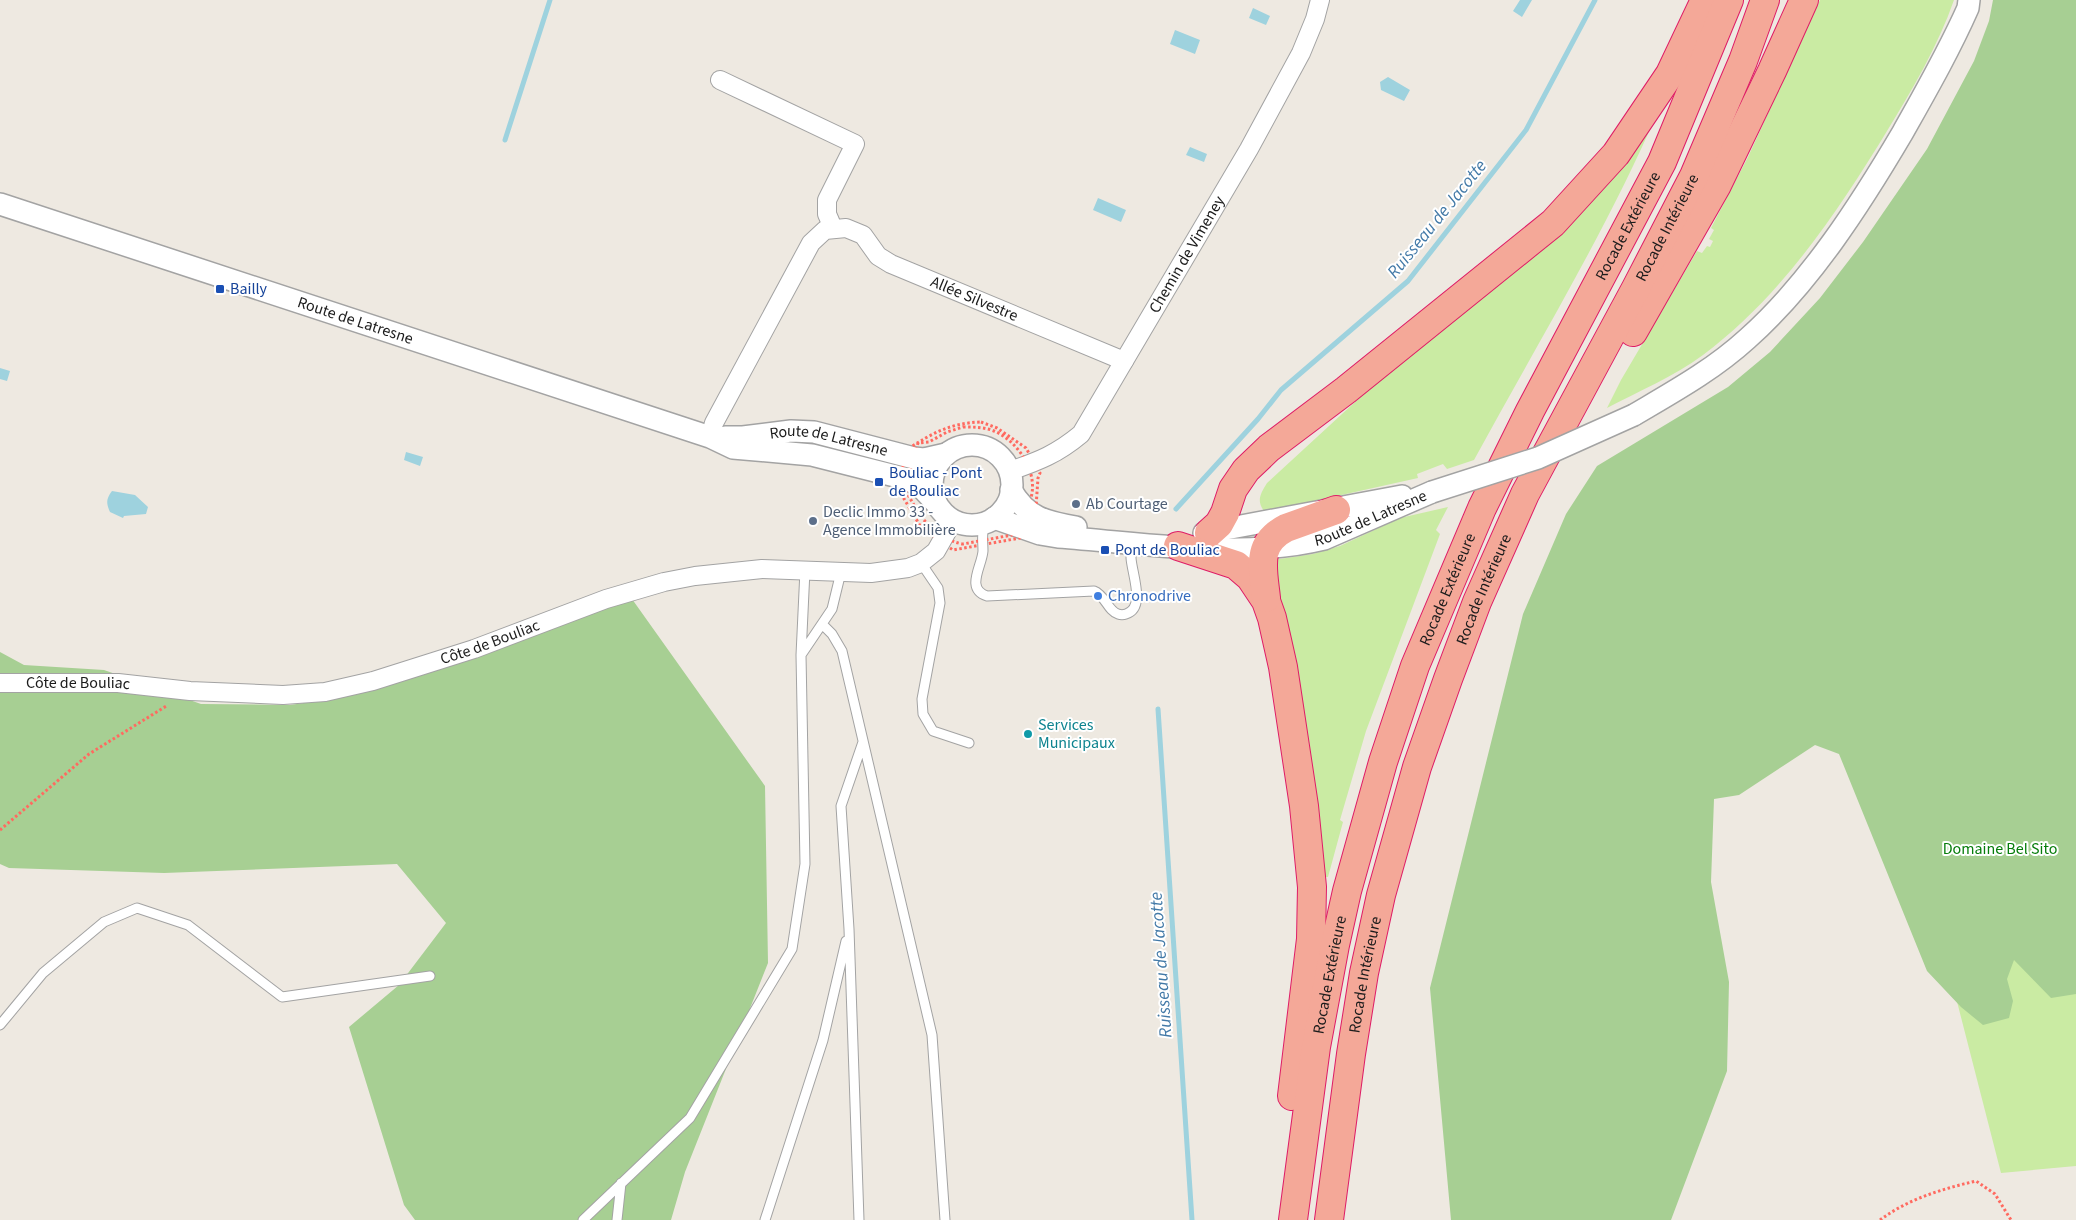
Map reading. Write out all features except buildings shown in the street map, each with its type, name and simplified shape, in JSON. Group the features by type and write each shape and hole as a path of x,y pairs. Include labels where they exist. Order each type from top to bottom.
{"highway":[{"path":"1209,533 1219,524 1233,489 1246,470 1269,448 1346,390 1553,223 1616,154 1670,74 1705,0"},
{"name":"Rocade Extérieure","path":"1292,1220 1316,1047 1335,945 1347,891 1383,762 1415,666 1482,508 1530,411 1662,162 1729,0"},
{"name":"Rocade Intérieure","path":"1330,1220 1351,1054 1364,973 1381,895 1417,767 1448,679 1477,602 1525,494 1694,176 1743,61 1765,0"},
{"path":"1594,367 1626,345 1717,185 1804,0"},
{"path":"1292,1220 1283,1190 1297,1044 1311,939 1312,887 1293,725 1280,657 1266,601 1262,561 1268,542 1278,532 1336,510"},
{"path":"1178,546 1231,563 1244,570 1266,601"}],"street":[{"name":"Chemin de Vimeney","path":"1011,481 1034,462 1064,448 1081,434 1249,149 1301,53 1315,20 1320,0"},
{"path":"1432,492 1538,458 1634,415 1708,370 1747,339 1803,279 1843,227 1878,174 1944,62 1968,8 1969,0"},
{"path":"710,437 714,423 811,243 825,230 833,228 827,214 827,200 855,144 720,80"},
{"name":"Route de Latresne","path":"0,204 710,437 733,448 779,442 814,432 905,456 924,459 946,454"},
{"name":"Allée Silvestre","path":"833,228 846,228 862,235 878,256 891,264 1124,361"},
{"name":"Route de Latresne","path":"779,442 812,455 899,476 920,486 935,502"},
{"path":"970,444 983,446 994,451 1004,460 1011,481 1010,498 1004,510 989,521 963,524 953,521 942,513 935,502 932,489 932,476 946,454 958,447 970,444"},
{"name":"Route de Latresne","path":"1011,481 1019,503 1030,522 1058,537 1245,549 1306,544 1324,539 1432,492"},
{"name":"Route de Latresne","path":"989,521 1061,524 1159,535 1209,533 1336,510 1386,498 1432,492"},
{"name":"Côte de Bouliac","path":"0,683 118,683 190,691 283,696 341,689 474,649 606,599 664,582 755,569 891,572 921,563 936,551 953,521"}],"lane":[{"path":"989,521 981,534 983,552 975,580 976,588 981,594 987,596 1094,591 1100,593 1116,614 1132,612 1136,606 1137,599 1131,556 1132,543"},
{"path":"921,563 938,588 940,603 922,699 923,714 933,731 969,743"},
{"path":"583,1220 690,1118 792,949 805,864 800,655 805,570"},
{"path":"800,655 823,625 832,609 841,572"},
{"path":"823,625 832,634 842,651 932,1035 945,1220"},
{"path":"859,1220 849,928 841,806 863,742"},
{"path":"0,1024 43,973 104,922 137,908 188,925 282,997 430,976"},
{"path":"765,1220 823,1040 849,928"},
{"path":"617,1220 621,1183"}],"path":[{"path":"980,422 997,428 1026,448 1040,473 1036,507 1030,522 1020,538 953,550 922,529 897,487 905,456 908,449 946,428 962,423 980,422"},
{"path":"0,830 90,754 190,691"},
{"path":"1880,1220 1897,1207 1945,1188 1976,1181 1995,1194 2011,1220"}],"green space":[{"path":"1820,0 1954,0 1932,51 1887,131 1827,223 1782,281 1731,332 1692,363 1607,408 1621,380 1697,251 1702,253 1707,246 1710,247 1713,241 1709,239 1714,230 1711,228 1748,157"},
{"path":"1993,0 2076,0 2076,994 2051,998 2014,960 2007,979 2013,1001 2009,1018 1983,1025 1961,1007 1927,971 1839,754 1815,745 1739,795 1714,799 1711,882 1729,982 1727,1071 1671,1220 1451,1220 1430,988 1523,614 1566,514 1597,466 1728,387 1770,352 1820,298 1863,242 1927,149 1974,61 1989,21"},
{"path":"1659,109 1639,154 1594,243 1474,460 1447,469 1443,464 1417,474 1418,478 1265,512 1260,498 1267,483 1367,391"},
{"path":"1448,507 1436,530 1440,534 1366,731 1340,820 1343,822 1328,877 1322,877 1273,560 1313,554 1340,546 1400,518"},
{"path":"632,599 765,786 768,963 685,1172 671,1220 415,1220 404,1205 349,1027 399,985 446,923 397,864 164,873 9,868 0,864 0,652 24,665 104,670 201,704 290,705 317,701 458,662"},
{"name":"Domaine Bel Sito","path":"2076,756 2076,1166 2001,1173 1953,986"}],"water":[{"path":"1520,0 1532,0 1522,17 1513,11"},
{"path":"1253,8 1270,16 1266,25 1249,18"},
{"path":"1175,30 1200,40 1195,54 1170,44"},
{"path":"1388,77 1410,90 1404,101 1381,90 1380,82"},
{"path":"1190,147 1207,154 1204,162 1186,155"},
{"path":"1098,198 1126,210 1121,222 1093,210"},
{"path":"0,368 10,371 7,381 0,379"},
{"path":"406,452 423,457 420,466 404,460"},
{"path":"112,491 135,495 148,507 146,514 124,516 123,518 110,512 107,501"}],"waterway":[{"path":"505,140 550,0"},
{"name":"Ruisseau de Jacotte","path":"1176,509 1258,419 1281,390 1408,281 1526,130 1595,0"},
{"name":"Ruisseau de Jacotte","path":"1158,709 1192,1220"}],"place":[{"name":"Bailly","path":"220,289"},
{"name":"Bouliac - Pont de Bouliac","path":"879,482"},
{"name":"Ab Courtage","path":"1076,504"},
{"name":"Declic Immo 33 - Agence Immobilière","path":"813,521"},
{"name":"Pont de Bouliac","path":"1105,550"},
{"name":"Chronodrive","path":"1098,596"},
{"name":"Services Municipaux","path":"1028,734"}]}
